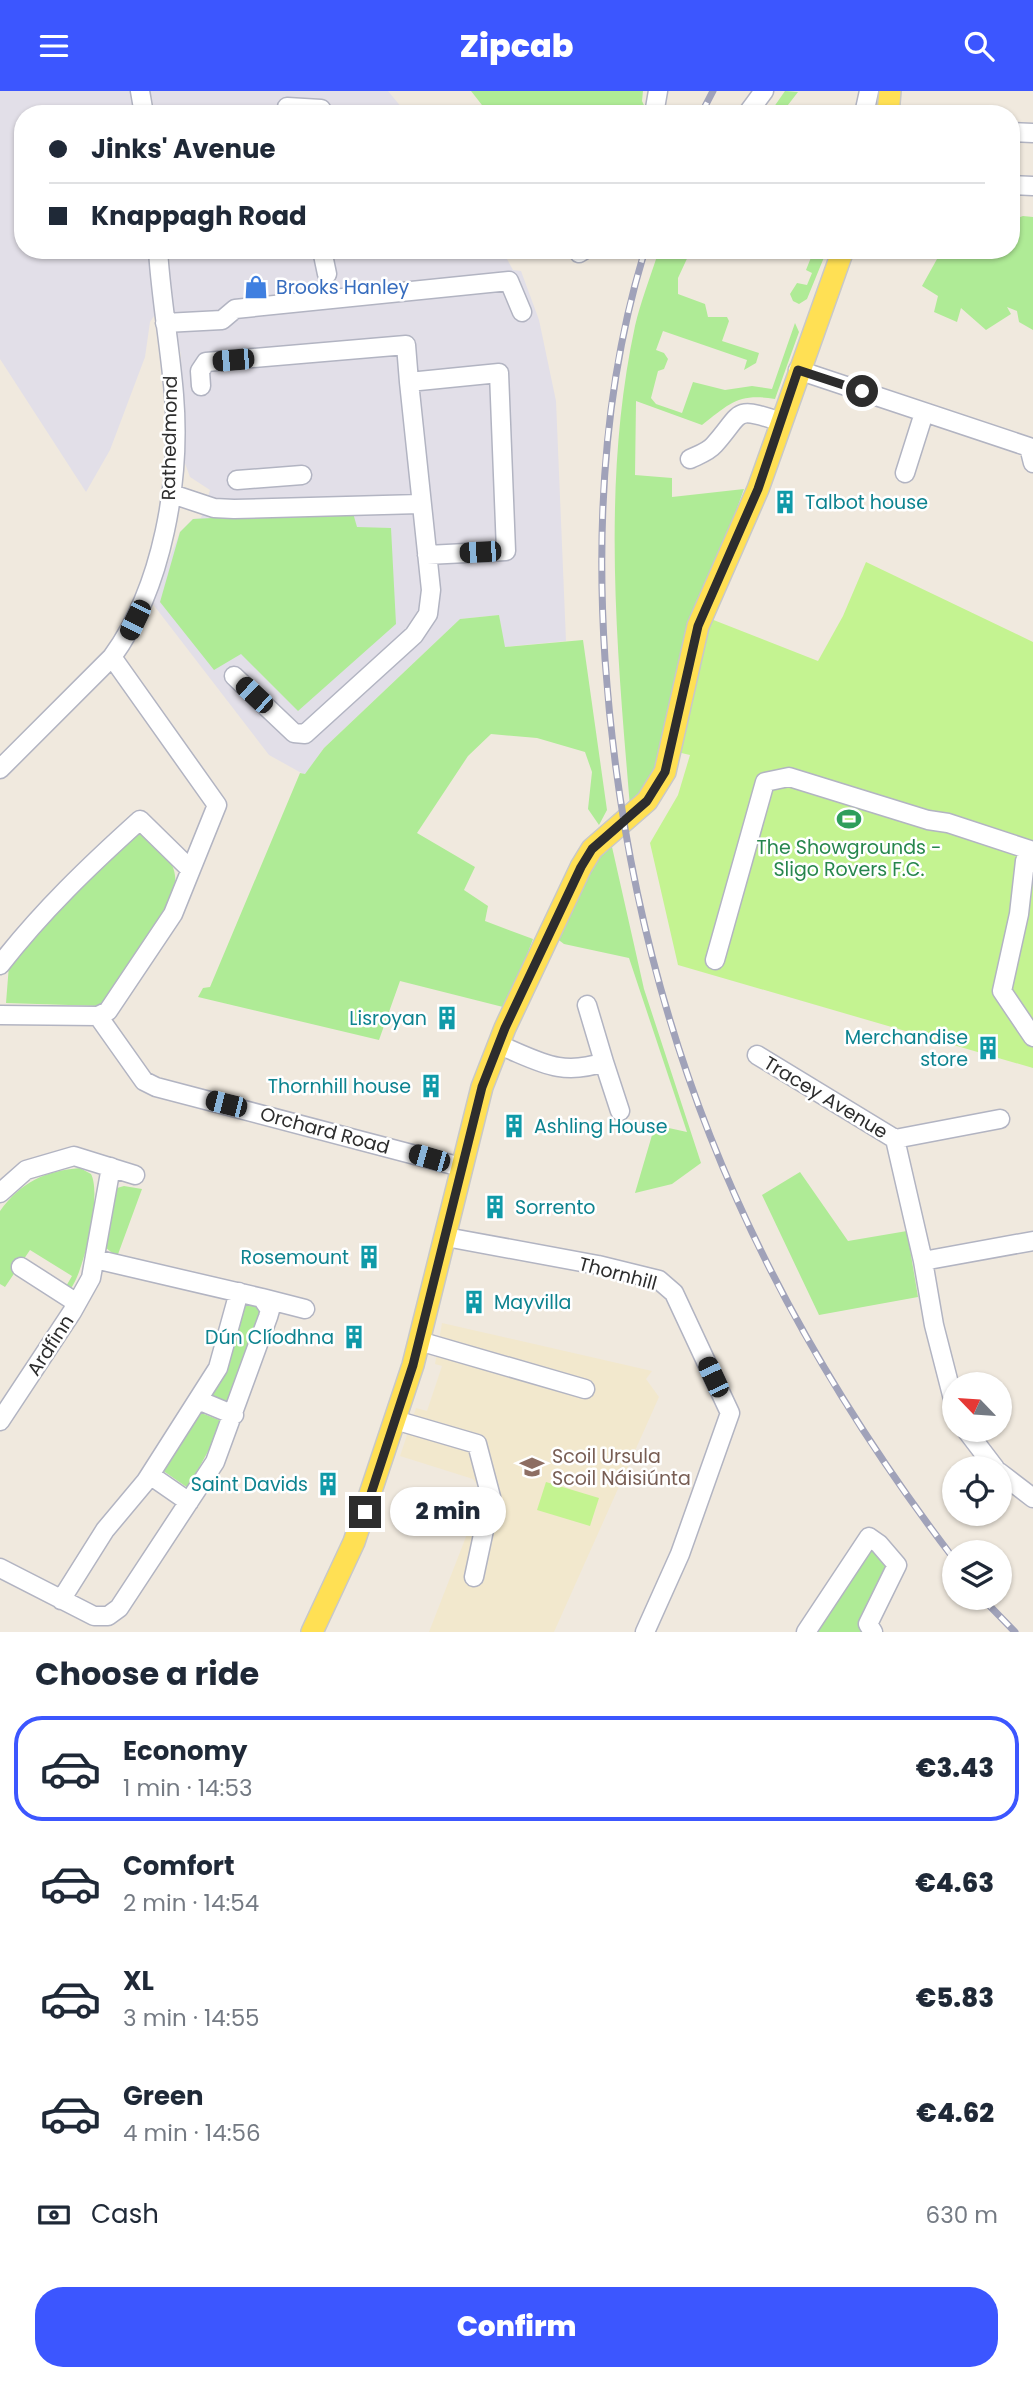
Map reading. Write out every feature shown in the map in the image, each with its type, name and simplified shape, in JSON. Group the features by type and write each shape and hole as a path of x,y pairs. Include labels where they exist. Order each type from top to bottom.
{"main road":[{"path":"312,1632 355,1542 395,1420 419,1341 482,1087 581,867 592,849 658,788 665,772 698,626 745,522 840,259"}],"street":[{"name":"Rathedmond","path":"0,768 112,657 128,635 143,605 172,494 174,397 159,259"},
{"path":"324,259 327,274"},
{"path":"165,323 222,320 235,309 509,281 523,312"},
{"path":"201,386 200,370 206,362 406,345 420,504 431,590 428,614 414,635 305,734 294,733 234,676"},
{"path":"798,370 1032,451"},
{"path":"409,382 499,373 506,551 427,555"},
{"path":"690,459 713,447 731,419 745,413 781,422"},
{"path":"905,473 924,413"},
{"path":"237,480 302,475"},
{"path":"172,494 214,508 234,509 420,504"},
{"path":"0,1015 98,1016 108,1011 173,914 217,805 112,657"},
{"path":"715,960 765,782 789,777 905,814 948,823 1033,851"},
{"path":"0,965 24,934 84,871 140,820 190,869"},
{"path":"1033,863 1025,860 1019,914 1002,991 1033,1037"},
{"path":"587,1005 620,1111"},
{"name":"Orchard Road","path":"98,1016 144,1081 156,1087 461,1167"},
{"path":"499,1045 548,1066 568,1070 604,1062"},
{"name":"Tracey Avenue","path":"757,1055 895,1139 1000,1119"},
{"name":"Tracey Avenue","path":"895,1139 946,1372"},
{"path":"0,1193 26,1170 74,1156 135,1175"},
{"name":"Ardfinn","path":"0,1421 77,1303 90,1278 111,1167"},
{"name":"Thornhill","path":"446,1237 598,1265 659,1280 674,1293 730,1413 680,1554 645,1632"},
{"path":"923,1261 1033,1241"},
{"path":"95,1259 305,1308"},
{"name":"Ardfinn","path":"21,1267 77,1303"},
{"path":"61,1600 105,1530 150,1475 198,1400 221,1360 239,1292"},
{"path":"0,1569 94,1616 108,1616 119,1608 215,1462 270,1310 262,1298"},
{"path":"419,1341 585,1388"},
{"path":"198,1400 234,1415"},
{"path":"395,1420 477,1444 491,1497 474,1577"},
{"path":"975,1442 986,1456"},
{"path":"150,1475 189,1502"},
{"path":"1012,1482 1033,1498"},
{"path":"806,1632 869,1537 879,1544 897,1565 873,1609 868,1624 873,1632"}],"shaded area":[{"path":"0,91 130,91 133,105 14,105 14,259 152,259 156,313 150,322 145,357 110,450 86,492 0,359"},
{"path":"150,91 388,91 400,105 153,105"},
{"path":"169,259 507,259 513,270 521,271 539,320 556,401 566,641 504,647 499,615 460,619 324,748 305,775 269,755 152,603 180,532 193,519 201,518 210,490 190,477 183,458 181,356 171,304"},
{"name":"Scoil Ursula Scoil Náisiúnta","path":"442,1323 652,1371 646,1379 659,1397 554,1632 429,1632 483,1493 473,1479 400,1456 416,1408 427,1411 442,1366 435,1364"}],"green space":[{"path":"471,91 643,91 644,105 482,105"},
{"path":"785,91 798,92 788,105 775,105"},
{"path":"1020,217 1033,217 1033,330 1019,322 1017,311 1007,307 1011,314 986,330 961,308 957,322 934,312 938,296 922,286 937,259 1020,259"},
{"path":"656,259 687,259 678,278 678,294 705,304 708,317 727,317 729,321 722,341 759,353 756,363 744,370 747,360 663,331 656,350 664,353 668,359 664,369 658,371 651,398 656,404 682,413 693,382 725,390 752,386 772,389 795,323 799,332 775,399 752,397 736,401 702,425 636,401 635,475 672,478 672,497 744,489 723,547 659,769 630,807 617,627 615,506 624,385 643,298"},
{"path":"810,259 823,259 807,299 799,304 793,301 790,294 797,283 807,285 812,273 806,270"},
{"path":"353,513 357,527 391,528 396,624 298,711 241,654 214,670 160,602 180,532 193,519"},
{"name":"The Showgrounds - Sligo Rovers F.C.","path":"866,562 1033,642 1033,1068 678,965 650,843 678,795 690,755 677,752 690,685 711,619 818,661 843,616"},
{"path":"499,615 505,647 583,640 607,810 599,825 588,809 592,772 585,752 537,738 491,734 468,756 417,833 475,867 464,890 488,906 485,921 533,939 507,1008 400,981 379,1040 198,997 203,988 210,987 300,773 305,774 324,748 460,619"},
{"path":"140,833 165,853 173,867 175,882 164,911 109,995 100,1006 6,1003 9,965 16,953 131,834"},
{"path":"610,838 644,989 701,1163 672,1184 635,1193 655,1125 687,1132 629,958 564,944 556,938 586,870"},
{"path":"80,1168 91,1174 94,1184 93,1215 80,1268 69,1291 65,1288 72,1276 30,1250 5,1287 0,1284 0,1211 25,1185 45,1175"},
{"path":"800,1172 848,1241 907,1231 918,1297 819,1315 762,1195"},
{"path":"124,1186 142,1189 117,1257 105,1247 117,1188"},
{"path":"244,1300 255,1302 263,1309 228,1406 208,1397"},
{"path":"199,1412 224,1422 188,1488 162,1470"},
{"path":"546,1482 599,1498 590,1526 537,1510"},
{"path":"870,1542 893,1566 868,1632 812,1632"}],"railway":[{"path":"706,105 713,91"},
{"path":"642,259 620,351 612,401 606,453 602,556 605,659 618,786 640,907 671,1024 710,1136 758,1245 815,1351 880,1456 942,1542"},
{"path":"994,1610 1015,1632"}],"place":[{"name":"Brooks Hanley","path":"256,287"},
{"name":"Talbot house","path":"785,502"},
{"name":"The Showgrounds - Sligo Rovers F.C.","path":"849,819"},
{"name":"Lisroyan","path":"447,1018"},
{"name":"Merchandise store","path":"988,1048"},
{"name":"Thornhill house","path":"431,1086"},
{"name":"Ashling House","path":"514,1126"},
{"name":"Sorrento","path":"495,1207"},
{"name":"Rosemount","path":"369,1257"},
{"name":"Mayvilla","path":"474,1302"},
{"name":"Dún Clíodhna","path":"354,1337"},
{"name":"Scoil Ursula Scoil Náisiúnta","path":"532,1467"},
{"name":"Saint Davids","path":"328,1484"}],"route":[{"path":"365,1512 413,1365 482,1087 516,1003 592,849 658,788 665,772 698,626 735,547 758,489 798,370 862,391"}]}
